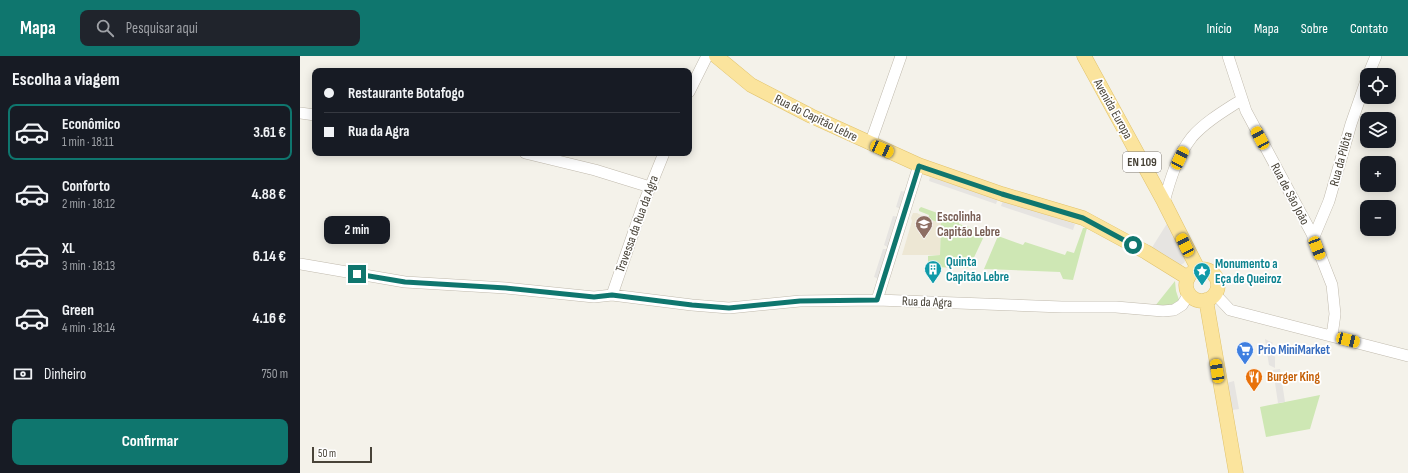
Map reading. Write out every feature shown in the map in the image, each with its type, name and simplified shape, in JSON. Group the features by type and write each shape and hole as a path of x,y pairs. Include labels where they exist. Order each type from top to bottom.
{"main road":[{"name":"Rua do Capitão Lebre","path":"716,56 751,85 870,144 919,166 1002,194 1083,218 1146,252 1193,274"},
{"name":"Avenida Europa","path":"1084,56 1164,202 1193,274 1186,284 1189,294"},
{"path":"1193,274 1208,270 1215,275 1218,284 1211,297 1236,473"},
{"path":"1189,294 1197,300 1211,297"}],"street":[{"path":"692,86 707,56"},
{"path":"870,144 901,56"},
{"name":"Rua de São João","path":"1228,56 1241,100 1313,238 1332,285 1335,314 1332,336"},
{"name":"Rua da Pilôta","path":"1371,68 1376,56"},
{"name":"Rua da Pilôta","path":"1313,238 1329,201 1351,124 1360,99"},
{"path":"1164,202 1170,178 1192,137 1220,113 1241,100"},
{"path":"300,113 312,115"},
{"path":"537,156 595,170 650,187"},
{"name":"Travessa da Rua da Agra","path":"612,295 650,187 663,156"},
{"path":"877,300 919,166"},
{"name":"Rua da Agra","path":"300,264 405,282 506,288 594,297 612,295 729,308 800,301 877,300 1062,307 1116,307 1163,311 1174,310 1182,305 1189,294"},
{"path":"1211,297 1230,310 1408,356"}],"shaded area":[{"path":"930,177 998,199 996,204 929,181"},
{"path":"901,191 906,192 901,209 896,207"},
{"path":"1003,200 1075,224 1073,230 1001,206"},
{"name":"Escolinha Capitão Lebre","path":"913,213 917,213 928,219 941,223 940,255 902,255"},
{"path":"893,216 899,217 889,248 884,245"},
{"path":"1168,222 1186,259 1184,263 1179,266 1151,249"},
{"path":"883,249 889,249 879,279 874,277"},
{"path":"1265,339 1273,343 1271,345 1274,350 1273,355 1275,357 1275,368 1269,365"},
{"path":"1280,369 1285,402 1278,403 1273,370"},
{"path":"1234,381 1239,409 1232,410 1227,383"}],"green space":[{"path":"921,207 959,221 959,224 986,232 969,268 928,267 928,256 940,255 941,223 928,219 929,215 919,211"},
{"path":"1083,228 1087,228 1073,280 1063,279 1060,272 984,269 998,236 1023,245 1025,242 1065,255 1067,251 1074,253"},
{"path":"1175,281 1179,300 1172,305 1155,306"},
{"path":"1320,395 1310,429 1266,437 1260,407"}],"place":[{"name":"Escolinha Capitão Lebre","path":"924,239"},
{"name":"Quinta Capitão Lebre","path":"933,284"},
{"name":"Monumento a Eça de Queiroz","path":"1202,286"},
{"name":"Prio MiniMarket","path":"1245,365"},
{"name":"Burger King","path":"1254,392"}],"route":[{"path":"357,274 405,282 506,288 594,297 612,295 729,308 800,301 877,300 919,166 1002,194 1083,218 1133,245"}]}
